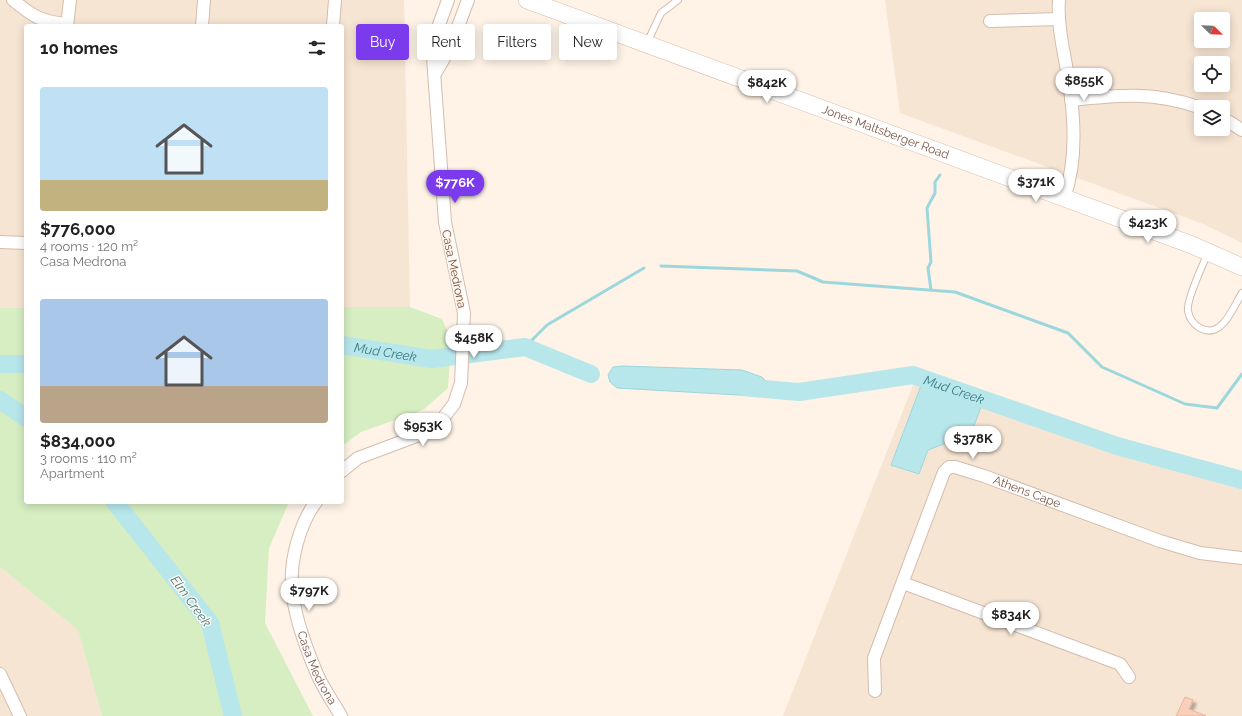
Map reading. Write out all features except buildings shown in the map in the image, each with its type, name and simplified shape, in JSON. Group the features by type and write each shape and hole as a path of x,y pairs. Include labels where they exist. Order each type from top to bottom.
{"main road":[{"name":"Jones Maltsberger Road","path":"527,0 1064,198 1208,252 1242,267"}],"street":[{"path":"12,0 38,18 62,24"},
{"path":"67,24 70,0"},
{"path":"202,24 204,0"},
{"path":"333,24 335,0"},
{"name":"Casa Medrona","path":"344,469 358,458 422,434 438,425 454,404 461,384 464,312 444,222 436,72 432,44 448,0"},
{"path":"436,72 450,48 468,0"},
{"path":"1059,0 1059,19 1072,100 1072,169 1064,198"},
{"path":"443,13 461,19"},
{"path":"990,21 1059,19"},
{"path":"1072,100 1118,94 1182,101 1194,105"},
{"path":"1230,122 1242,130"},
{"path":"0,242 24,243"},
{"name":"Athens Cape","path":"875,691 874,658 944,472 949,467 955,466 1160,541 1200,553 1242,558"},
{"name":"Casa Medrona","path":"314,504 307,514 296,548 292,585 299,622 317,674 341,716"},
{"path":"903,583 1120,664 1129,677"},
{"path":"0,674 20,716"}],"lane":[{"path":"646,44 661,13 678,0"},
{"path":"1208,252 1198,274 1188,310 1192,321 1200,328 1209,331 1223,326 1242,293"}],"shaded area":[{"path":"0,0 404,0 404,24 356,24 356,60 405,60 410,307 344,307 344,24 24,24 24,308 0,308"},
{"path":"885,0 1242,0 1242,243 1203,224 900,113"},
{"path":"915,380 1123,453 1242,487 1242,716 783,716"},
{"path":"0,567 78,630 102,716 0,716"}],"green space":[{"path":"344,307 410,307 442,319 451,340 448,388 423,410 361,432 344,445"},
{"path":"0,308 24,308 24,504 288,504 269,548 265,623 313,716 102,716 78,630 0,567"}],"water":[{"path":"622,366 742,370 762,377 768,383 767,393 756,396 617,388 610,382 608,375 613,367"},
{"path":"922,383 982,404 967,445 954,440 928,450 919,474 891,465"}],"waterway":[{"path":"931,290 928,268 931,262 927,208 935,193 935,182 940,175"},
{"path":"661,266 797,271 823,282 955,292 1068,333 1102,367 1185,404 1217,408 1242,374"},
{"path":"525,347 547,325 644,268"},
{"name":"Mud Creek","path":"344,345 432,359 525,347 591,374"},
{"name":"Mud Creek","path":"0,364 24,364"},
{"name":"Mud Creek","path":"743,387 799,392 913,375 1117,446 1242,480"},
{"name":"Elm Creek","path":"0,400 24,417"},
{"name":"Elm Creek","path":"117,504 210,623 233,716"}]}
